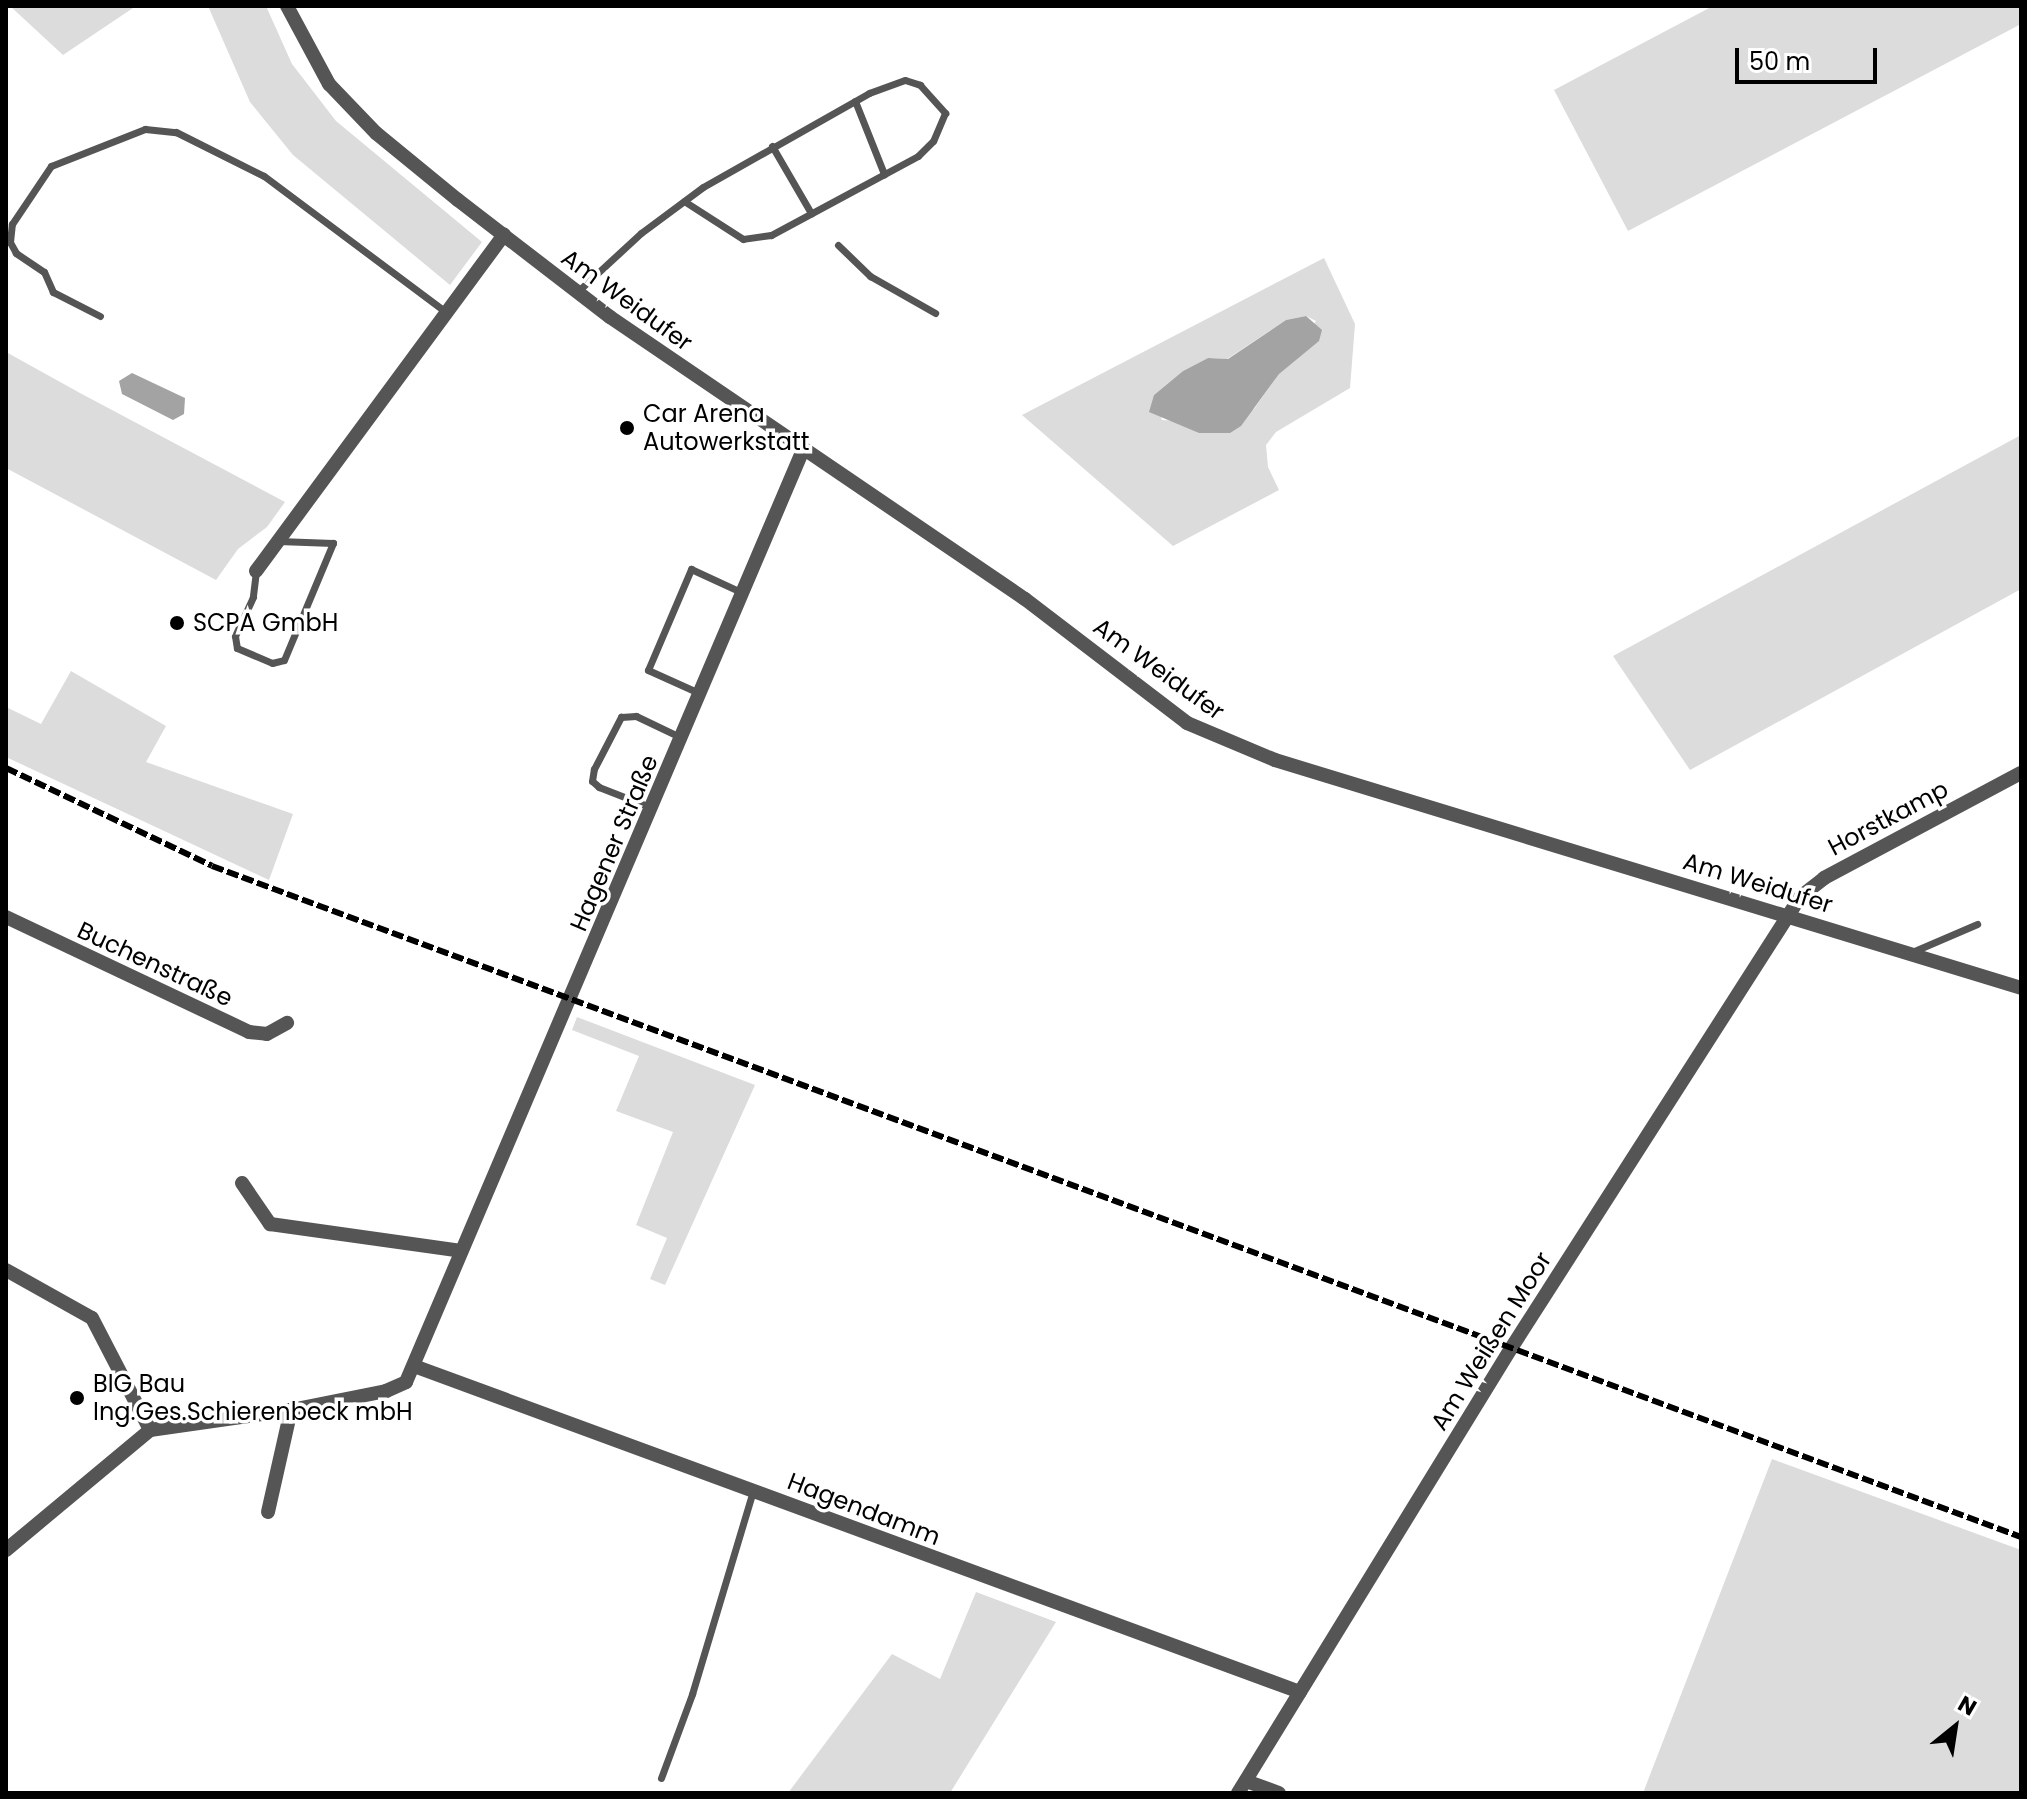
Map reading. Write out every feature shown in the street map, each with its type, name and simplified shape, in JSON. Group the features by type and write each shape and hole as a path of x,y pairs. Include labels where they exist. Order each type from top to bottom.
{"street":[{"name":"Am Weidufer","path":"287,6 329,84 376,133 504,235 577,292 803,450 1025,599 1187,723 1230,745 2021,988"},
{"path":"256,571 504,235"},
{"name":"Hagener Straße","path":"150,1430 291,1410 386,1391 406,1382 803,450"},
{"name":"Horstkamp","path":"1786,915 1824,878 2021,773"},
{"name":"Am Weißen Moor","path":"1242,1787 1786,915"},
{"name":"Buchenstraße","path":"6,917 249,1032 267,1034 287,1023"},
{"path":"242,1183 270,1224 461,1251"},
{"path":"6,1270 92,1318 150,1430 6,1550"},
{"name":"Hagendamm","path":"414,1366 1300,1692"},
{"path":"268,1512 291,1410"},
{"path":"1242,1787 1279,1793"}],"lane":[{"path":"577,292 684,201 772,146 855,101 905,80 937,99 945,113 933,141 884,174 771,235 743,239 684,201"},
{"path":"855,101 884,174"},
{"path":"100,316 53,292 44,272 10,242 12,224 51,166 145,129 176,132 264,176 447,313"},
{"path":"772,146 811,213"},
{"path":"838,245 870,276 935,313"},
{"path":"256,571 253,597 235,636 237,648 272,663 284,660 333,543 278,541"},
{"path":"701,694 648,670 691,569 743,593"},
{"path":"653,808 599,787 592,781 594,769 621,717 636,716 682,738"},
{"path":"1910,953 1977,924"},
{"path":"661,1778 692,1694 753,1490"}],"shaded area":[{"path":"10,6 136,6 63,55"},
{"path":"208,6 266,6 292,64 336,121 482,242 450,285 293,155 250,102"},
{"path":"1713,6 2021,6 2021,24 1628,231 1554,90"},
{"path":"1324,258 1355,324 1350,388 1276,432 1266,445 1268,467 1279,490 1173,546 1022,415","holes":["1306,316 1316,321 1254,409 1199,433 1180,421 1162,420 1154,395 1183,371 1208,358 1227,359 1286,320"]},
{"path":"1306,316 1322,330 1319,341 1279,374 1241,426 1230,433 1199,433 1149,412 1154,395 1183,371 1208,358 1228,359 1286,320"},
{"path":"6,352 285,502 267,527 238,549 216,580 6,468"},
{"path":"132,373 185,398 184,414 173,420 122,394 119,381"},
{"path":"2021,435 2021,589 1690,770 1613,656"},
{"path":"71,671 166,726 146,762 293,814 269,880 6,757 6,707 41,724"},
{"path":"577,1017 755,1085 665,1285 650,1279 667,1238 636,1225 673,1132 616,1111 639,1056 572,1030"},
{"path":"1772,1459 2021,1550 2021,1793 1643,1793"},
{"path":"976,1592 1056,1622 950,1793 788,1793 892,1654 940,1679"}],"railway":[{"path":"6,768 212,866 2021,1537"}],"place":[{"name":"Car Arena Autowerkstatt","path":"627,428"},
{"name":"SCPA GmbH","path":"177,623"},
{"name":"BIG Bau Ing.Ges.Schierenbeck mbH","path":"77,1398"}]}
